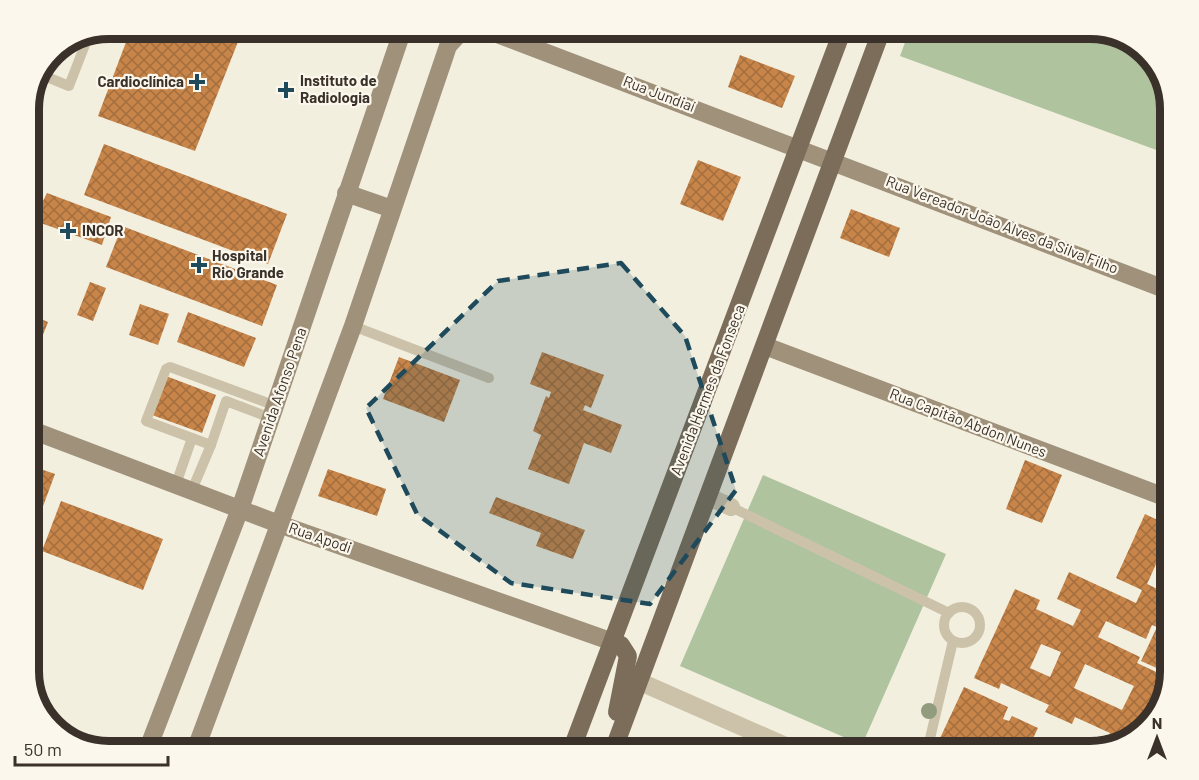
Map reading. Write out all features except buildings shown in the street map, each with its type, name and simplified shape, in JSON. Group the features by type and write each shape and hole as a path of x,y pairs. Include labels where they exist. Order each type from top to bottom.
{"main road":[{"name":"Avenida Afonso Pena","path":"151,741 240,508 399,39"},
{"path":"199,741 353,326 448,46 456,39"},
{"name":"Rua Jundiaí","path":"513,39 833,160"},
{"name":"Avenida Hermes da Fonseca","path":"576,741 839,39"},
{"path":"615,741 709,497 878,39"},
{"name":"Rua Vereador João Alves da Silva Filho","path":"833,160 1160,287"},
{"path":"346,193 392,209"},
{"name":"Rua Capitão Abdon Nunes","path":"765,346 1160,495"},
{"name":"Rua Apodi","path":"39,433 279,524 613,642"},
{"path":"613,642 621,645 628,657 613,741"}],"street":[{"path":"709,497 731,507"},
{"path":"638,681 772,741"}],"lane":[{"path":"47,77 69,86 86,43"},
{"path":"353,326 489,378"},
{"path":"211,445 146,421 163,372 170,367 273,412"},
{"path":"184,487 211,445 226,401 273,412"},
{"path":"184,487 192,438"},
{"path":"731,507 949,613 963,607 971,609 980,622 976,636 969,641 953,640"},
{"path":"930,741 953,640 945,628 949,613"}],"highlighted area":[{"path":"621,263 685,336 736,490 650,604 511,583 417,514 366,408 498,281"}],"green space":[{"path":"906,39 1090,39 1103,40 1121,46 1145,66 1155,82 1160,109 1160,151 900,56"},
{"path":"763,475 946,554 864,741 853,741 680,666"}],"place":[{"name":"Cardioclínica","path":"197,82"},
{"name":"Instituto de Radiologia","path":"286,90"},
{"name":"INCOR","path":"68,231"},
{"name":"Hospital Rio Grande","path":"199,265"}]}
